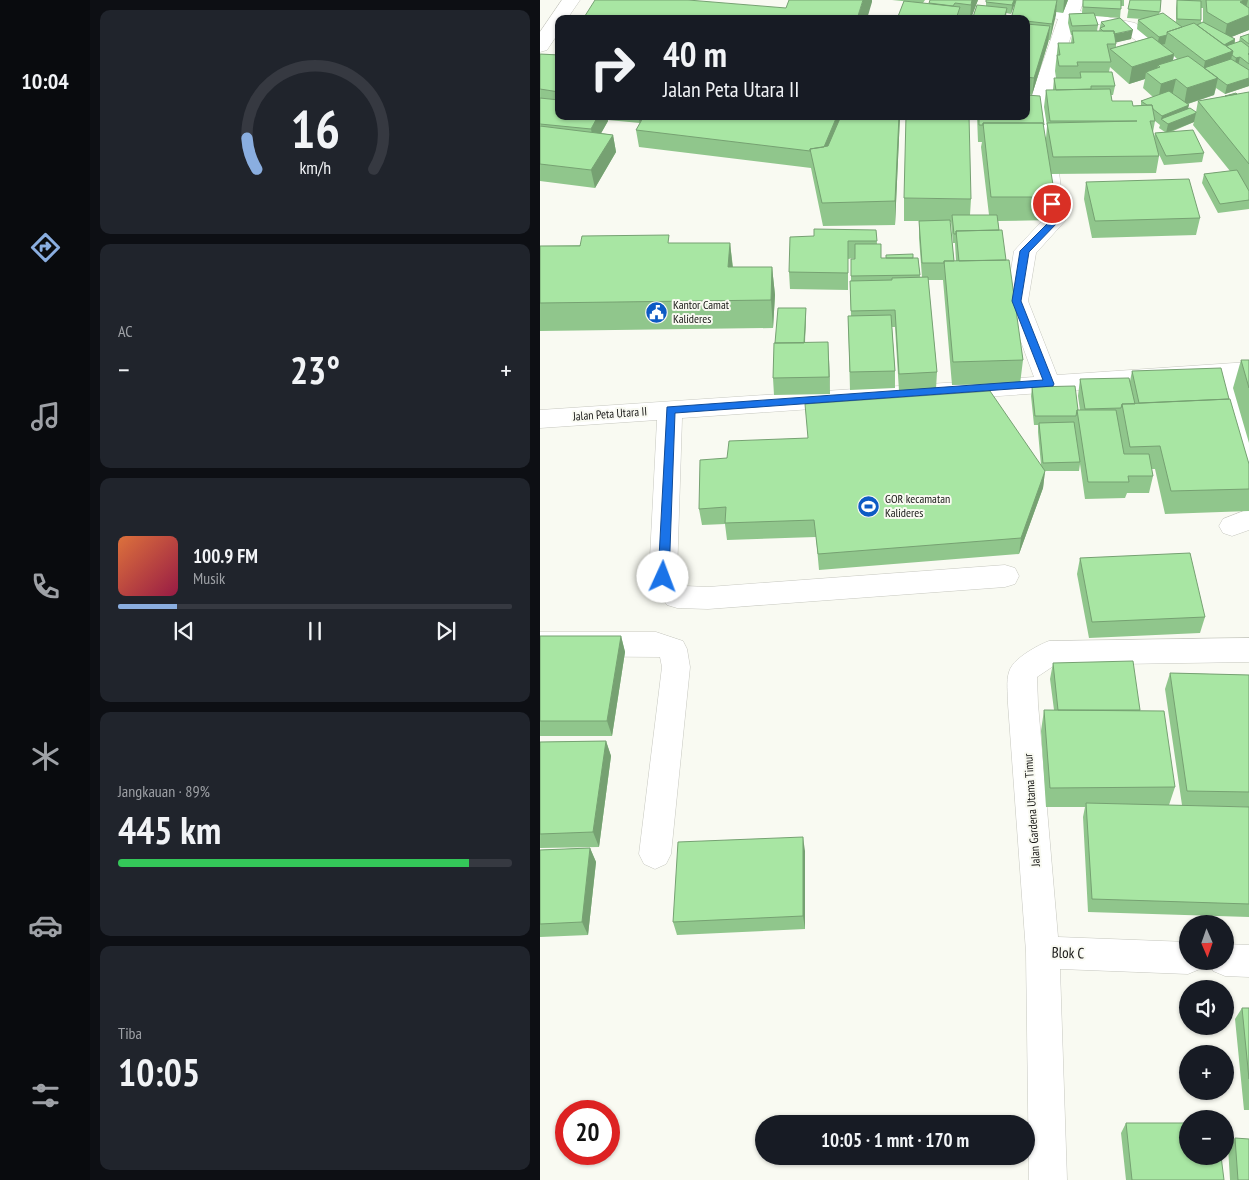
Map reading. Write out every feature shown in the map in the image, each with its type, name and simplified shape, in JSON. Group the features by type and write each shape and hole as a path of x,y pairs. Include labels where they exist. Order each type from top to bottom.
{"street":[{"path":"563,15 571,0"},
{"path":"1049,384 1017,301 1025,251 1054,221 1033,99 1072,8"},
{"path":"1042,12 1072,8 1094,18 1130,27 1187,69"},
{"path":"543,53 555,30"},
{"name":"Jalan Peta Utara II","path":"540,419 1249,370"},
{"path":"1223,371 1249,468"},
{"path":"670,410 663,577 677,597 708,598 1005,576"},
{"path":"540,644 656,644 673,649 676,667 655,854"},
{"name":"Jalan Gardena Utama Timur","path":"1048,1180 1043,952 1023,672 1049,653 1249,650"},
{"name":"Blok C","path":"1043,952 1179,958"},
{"path":"1234,960 1249,961"}],"building":[{"path":"595,0 688,0 786,8 789,0 863,0 858,15 586,15"},
{"path":"930,0 972,0 971,5 955,3 953,6 929,3"},
{"path":"986,0 1014,0 1012,5 986,2"},
{"path":"1016,0 1057,0 1052,24 1030,21 1030,15 1012,15"},
{"path":"1083,0 1121,0 1121,9 1083,7"},
{"path":"1130,0 1161,0 1160,12 1128,9"},
{"path":"1177,0 1201,1 1201,20 1177,19"},
{"path":"1206,0 1244,0 1240,2 1249,8 1249,15 1227,24 1207,12"},
{"path":"904,1 960,7 957,15 899,15"},
{"path":"977,5 1007,8 1005,15 974,15"},
{"path":"1094,13 1098,25 1072,26 1069,14"},
{"path":"1163,13 1182,27 1159,37 1138,20"},
{"path":"1120,18 1133,30 1114,34 1114,31 1103,31 1100,28 1105,26 1101,22"},
{"path":"1203,22 1235,39 1224,45 1197,25"},
{"path":"1194,23 1233,51 1205,61 1167,32"},
{"path":"1030,24 1050,26 1034,78 1030,78"},
{"path":"1072,31 1114,31 1116,44 1107,44 1111,62 1077,62 1078,66 1059,66 1057,55 1060,55 1058,43 1074,43"},
{"path":"1249,34 1249,44 1240,37"},
{"path":"1152,37 1174,54 1132,67 1110,49"},
{"path":"1241,41 1249,47 1249,64 1240,57 1236,58 1232,55 1233,51 1226,46"},
{"path":"540,54 555,55 555,91 540,89"},
{"path":"1188,56 1218,78 1187,88 1176,79 1161,84 1146,72 1160,67 1158,65"},
{"path":"1231,59 1249,70 1249,78 1227,85 1204,68"},
{"path":"1080,72 1112,72 1115,86 1091,86 1091,89 1056,90 1054,78 1081,78"},
{"path":"1110,89 1112,101 1132,101 1133,106 1152,105 1155,121 1150,121 1159,156 1053,157 1047,123 1137,121 1050,121 1046,90"},
{"path":"1169,91 1189,105 1162,116 1153,109 1152,105 1147,105 1141,101"},
{"path":"1249,92 1249,164 1198,101"},
{"path":"1030,95 1040,96 1044,125 1043,123 983,123 983,125 979,125 979,120 1030,120"},
{"path":"540,98 555,100 555,120 596,120 591,129 540,124"},
{"path":"1190,108 1196,113 1168,124 1161,119"},
{"path":"642,120 835,120 824,147 810,149 810,151 636,130"},
{"path":"839,120 899,120 895,201 822,203 810,149 828,146"},
{"path":"906,120 969,120 971,199 904,198"},
{"path":"983,123 1043,123 1055,197 991,197"},
{"path":"540,126 613,135 591,170 540,164"},
{"path":"1193,130 1204,153 1166,156 1155,133"},
{"path":"1237,170 1249,191 1249,200 1220,204 1204,174"},
{"path":"1189,179 1200,218 1095,221 1086,182"},
{"path":"952,215 997,215 999,230 956,231 956,234 954,234"},
{"path":"950,220 954,261 922,263 919,221"},
{"path":"814,229 876,230 877,241 848,241 848,273 789,272 790,237 814,236"},
{"path":"1002,230 1006,260 959,261 956,231"},
{"path":"669,235 668,243 730,243 728,267 772,267 771,300 540,303 540,246 580,246 582,236"},
{"path":"855,244 881,244 881,258 918,258 920,275 851,276 851,259 855,259"},
{"path":"913,254 913,258 886,258 886,255"},
{"path":"1009,260 1023,360 953,362 944,261"},
{"path":"928,277 937,372 899,374 895,310 851,311 850,281"},
{"path":"778,308 806,308 804,343 775,343"},
{"path":"891,315 895,371 850,372 848,316"},
{"path":"828,342 829,377 773,378 774,343"},
{"path":"1241,360 1249,360 1249,388"},
{"path":"1221,368 1229,399 1139,403 1132,371"},
{"path":"1129,378 1135,404 1122,404 1121,408 1085,409 1080,379"},
{"path":"1075,386 1078,410 1076,416 1035,416 1032,387"},
{"name":"GOR kecamatan Kalideres","path":"990,391 1045,471 1021,538 818,554 814,520 725,523 726,507 699,509 700,460 727,458 729,441 808,438 805,404"},
{"path":"1230,399 1249,464 1249,489 1171,491 1160,446 1130,447 1122,404"},
{"path":"1077,410 1116,410 1124,454 1149,454 1153,476 1128,476 1129,482 1088,482"},
{"path":"1074,422 1080,462 1043,463 1039,423"},
{"path":"1190,553 1205,617 1092,622 1080,558"},
{"path":"540,636 621,636 607,721 540,721"},
{"path":"1133,661 1140,710 1058,710 1053,663"},
{"path":"1170,673 1249,675 1249,792 1187,791"},
{"path":"1044,710 1164,711 1175,787 1050,788"},
{"path":"606,741 593,832 540,834 540,742"},
{"path":"1086,803 1249,807 1249,904 1092,899"},
{"path":"803,837 803,916 673,922 678,842"},
{"path":"590,848 582,922 540,924 540,850"},
{"path":"1242,1008 1249,1008 1249,1079"},
{"path":"1126,1123 1179,1123 1179,1165 1222,1165 1224,1180 1132,1180"},
{"path":"1235,1138 1249,1139 1249,1180 1238,1180"}],"place":[{"name":"Kantor Camat Kalideres","path":"657,312"},
{"name":"GOR kecamatan Kalideres","path":"869,506"}],"route":[{"path":"663,577 670,410 1049,384 1017,301 1025,251 1054,221 1052,204"}]}
